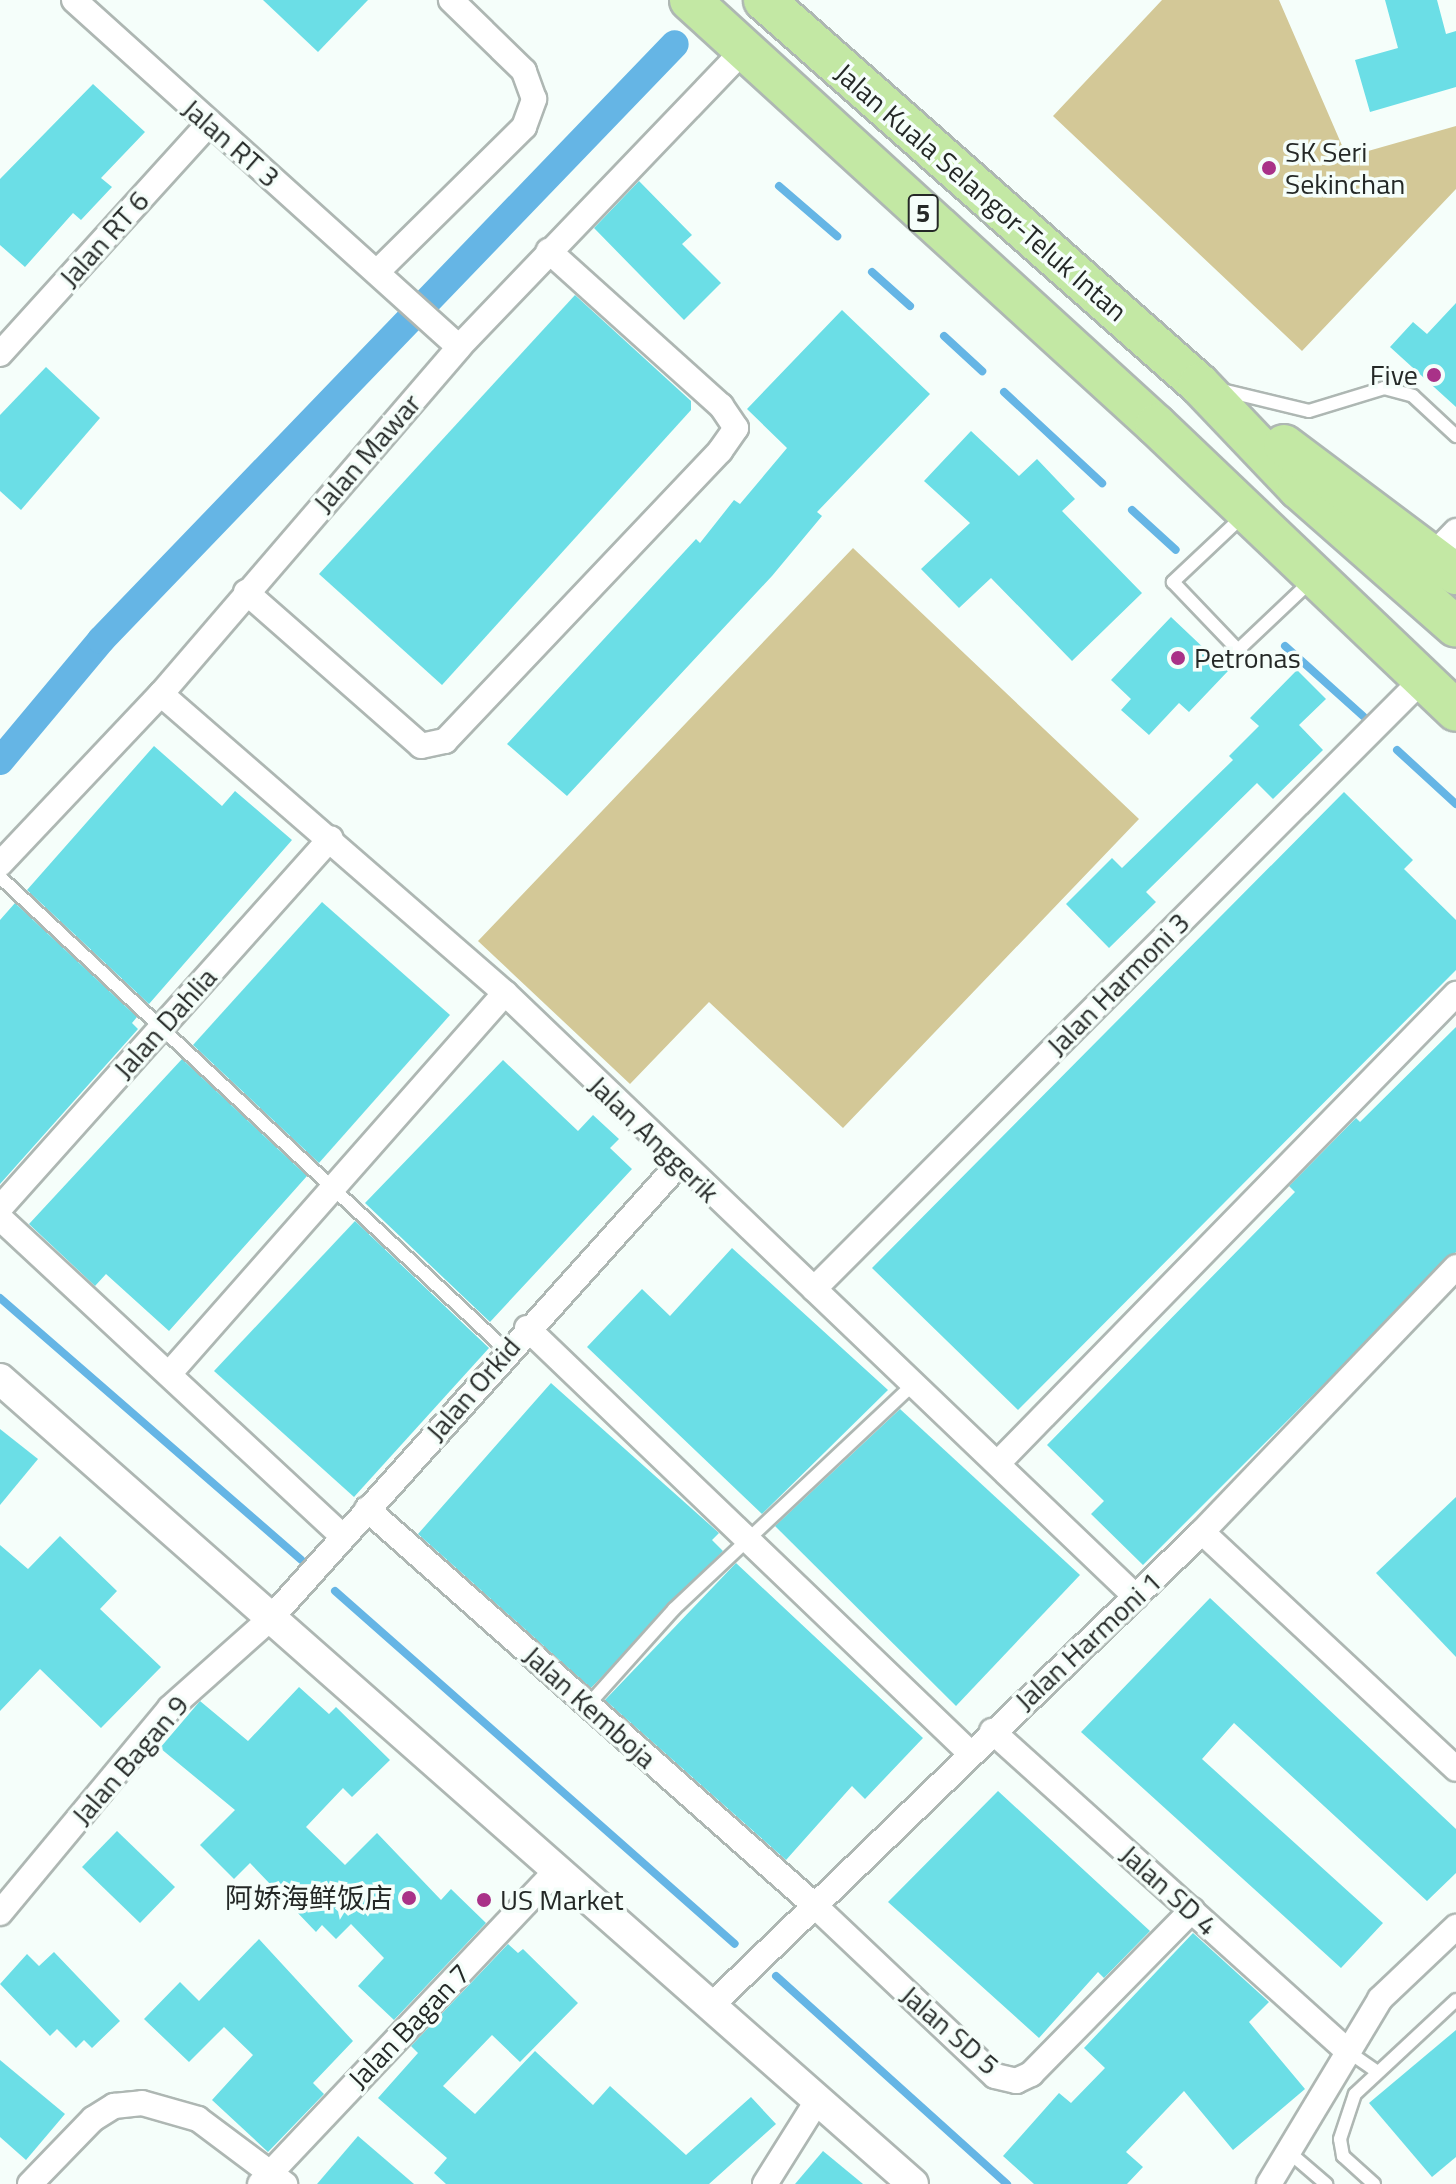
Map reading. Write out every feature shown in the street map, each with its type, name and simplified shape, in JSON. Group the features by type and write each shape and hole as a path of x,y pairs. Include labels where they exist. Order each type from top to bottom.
{"highway":[{"name":"Jalan Kuala Selangor-Teluk Intan","path":"690,0 1156,425 1314,577 1445,674"},
{"name":"Jalan Kuala Selangor-Teluk Intan","path":"773,3 1199,384 1298,488 1456,627"},
{"name":"Jalan Kuala Selangor-Teluk Intan","path":"1199,384 1449,553"},
{"name":"Jalan Kuala Selangor-Teluk Intan","path":"1156,425 1278,509 1445,674 1456,711"}],"street":[{"name":"Jalan RT 3","path":"74,0 208,125 385,276 459,347"},
{"path":"385,276 524,127 534,99 524,71 451,0"},
{"name":"Jalan Mawar","path":"0,864 161,694 459,347 744,50"},
{"name":"Jalan RT 6","path":"0,354 208,125"},
{"path":"246,592 421,746 445,741 720,451 736,428 721,406 549,251"},
{"name":"Jalan Harmoni 3","path":"814,1289 1445,674"},
{"name":"Jalan Anggerik","path":"161,694 331,838 505,993 678,1165 814,1289 1136,1597"},
{"name":"Jalan Dahlia","path":"0,1208 331,838"},
{"path":"169,1374 505,993"},
{"path":"998,1463 1456,994"},
{"name":"Jalan Orkid","path":"272,1617 506,1350 678,1165"},
{"path":"0,1218 343,1537"},
{"name":"Jalan Harmoni 1","path":"711,2006 992,1731 1202,1532 1456,1267"},
{"path":"527,1328 970,1753"},
{"path":"0,1379 913,2184"},
{"name":"Jalan Kemboja","path":"367,1509 813,1904"},
{"path":"1202,1532 1456,1769"},
{"name":"Jalan Bagan 9","path":"0,1913 170,1708 272,1617"},
{"name":"Jalan SD 4","path":"992,1731 1345,2049"},
{"name":"Jalan Bagan 7","path":"272,2180 558,1869"},
{"name":"Jalan SD 5","path":"813,1904 995,2076 1016,2081 1031,2074 1192,1910"},
{"path":"1269,2184 1290,2153 1345,2049 1380,1999 1456,1927"},
{"path":"765,2184 817,2101"},
{"path":"30,2184 93,2119 114,2106 142,2103 198,2119 272,2180"}],"lane":[{"path":"1199,384 1309,411 1384,388 1413,396 1456,436"},
{"path":"1245,513 1173,582 1238,650 1314,577"},
{"path":"0,877 159,1031 506,1350"},
{"path":"588,1705 746,1538 783,1514 914,1384"},
{"path":"1374,2184 1343,2156 1340,2139 1355,2094 1376,2071 1456,2000"},
{"path":"1345,2049 1376,2071"},
{"path":"1290,2153 1326,2184"}],"shaded area":[{"name":"SK Seri Sekinchan","path":"1162,0 1279,0 1347,157 1456,126 1456,189 1302,351 1053,116"},
{"path":"853,548 1139,819 843,1128 709,1002 630,1084 478,941"}],"building":[{"path":"263,0 368,0 318,52"},
{"path":"1385,0 1437,0 1446,34 1456,31 1456,87 1370,112 1355,60 1398,48"},
{"path":"93,84 145,132 101,178 112,187 81,220 73,213 25,267 0,245 0,179"},
{"path":"639,181 692,235 682,244 721,283 684,320 594,228"},
{"path":"575,295 691,401 691,410 442,685 319,574"},
{"path":"1456,303 1456,407 1390,347 1413,322 1427,334"},
{"path":"842,310 930,394 817,512 822,516 772,576 567,796 507,744 696,539 700,543 734,500 740,504 787,448 747,409"},
{"path":"46,367 100,418 21,510 0,491 0,415"},
{"path":"971,431 1019,476 1037,459 1075,499 1062,511 1142,593 1072,661 991,578 959,608 921,569 970,523 924,481"},
{"path":"1171,617 1228,671 1189,712 1179,703 1149,735 1121,710 1131,699 1111,680"},
{"path":"1297,670 1326,699 1299,725 1323,750 1273,799 1257,783 1146,892 1156,902 1109,948 1066,904 1112,858 1122,868 1233,760 1229,756 1259,726 1250,718"},
{"path":"154,746 222,806 235,791 292,840 149,1004 27,890"},
{"path":"1344,792 1413,860 1404,869 1456,920 1456,970 1018,1410 872,1268"},
{"path":"322,902 450,1015 319,1163 193,1045"},
{"path":"15,903 137,1017 132,1023 138,1029 0,1184 0,920"},
{"path":"1456,1027 1456,1252 1143,1565 1091,1514 1104,1501 1047,1445 1295,1192 1289,1186 1356,1118 1360,1122"},
{"path":"182,1059 307,1176 169,1331 106,1274 95,1286 29,1224"},
{"path":"503,1060 578,1131 593,1115 619,1139 610,1148 632,1169 490,1322 365,1203"},
{"path":"355,1221 489,1348 354,1497 214,1371"},
{"path":"732,1248 888,1390 762,1514 587,1347 642,1289 670,1316"},
{"path":"551,1383 719,1533 712,1540 723,1551 591,1688 418,1534"},
{"path":"900,1409 1080,1575 956,1706 775,1526"},
{"path":"0,1429 38,1459 0,1505"},
{"path":"1456,1497 1456,1657 1376,1573"},
{"path":"60,1536 117,1591 100,1609 161,1667 101,1728 40,1669 0,1711 0,1545 28,1569"},
{"path":"736,1563 923,1738 865,1799 852,1786 786,1860 605,1700"},
{"path":"1210,1598 1456,1829 1456,1873 1427,1901 1234,1723 1202,1759 1383,1923 1341,1968 1081,1732"},
{"path":"299,1687 329,1714 336,1707 390,1760 352,1797 343,1788 306,1827 345,1865 377,1833 441,1900 451,1889 486,1923 394,2020 358,1986 384,1958 351,1924 336,1939 322,1925 316,1932 250,1863 234,1879 200,1845 235,1810 160,1748 200,1701 248,1741"},
{"path":"998,1791 1150,1931 1104,1978 1098,1972 1039,2038 888,1902"},
{"path":"117,1831 175,1887 140,1923 82,1867"},
{"path":"1193,1933 1269,2002 1249,2022 1305,2089 1233,2150 1184,2091 1126,2152 1143,2167 1127,2184 1034,2184 1003,2156 1059,2093 1071,2103 1105,2068 1084,2048"},
{"path":"259,1939 353,2041 313,2083 324,2094 268,2152 212,2100 253,2055 224,2027 189,2062 144,2019 180,1982 199,2001"},
{"path":"508,1944 518,1953 523,1949 578,2003 520,2062 492,2035 443,2086 475,2114 535,2051 593,2105 610,2086 686,2155 751,2097 776,2124 709,2184 446,2184 434,2173 447,2158 378,2098 418,2053 411,2046"},
{"path":"54,1952 120,2021 92,2048 84,2040 76,2048 57,2029 50,2036 0,1984 27,1954 39,1966"},
{"path":"1456,2030 1456,2157 1432,2177 1369,2103"},
{"path":"0,2060 65,2114 26,2160 0,2137"},
{"path":"358,2136 414,2184 317,2184"},
{"path":"823,2151 863,2184 795,2184"}],"waterway":[{"path":"0,761 101,640 675,44"},
{"path":"779,186 837,236"},
{"path":"872,272 910,306"},
{"path":"944,336 982,371"},
{"path":"1004,392 1102,483"},
{"path":"1132,510 1176,550"},
{"path":"1285,646 1363,716"},
{"path":"1397,750 1456,804"},
{"path":"0,1298 301,1560"},
{"path":"335,1591 735,1944"},
{"path":"776,1976 1007,2184"}],"place":[{"name":"SK Seri Sekinchan","path":"1269,168"},
{"name":"Five","path":"1434,375"},
{"name":"Petronas","path":"1178,658"},
{"name":"阿娇海鲜饭店","path":"409,1898"},
{"name":"US Market","path":"484,1900"}]}
